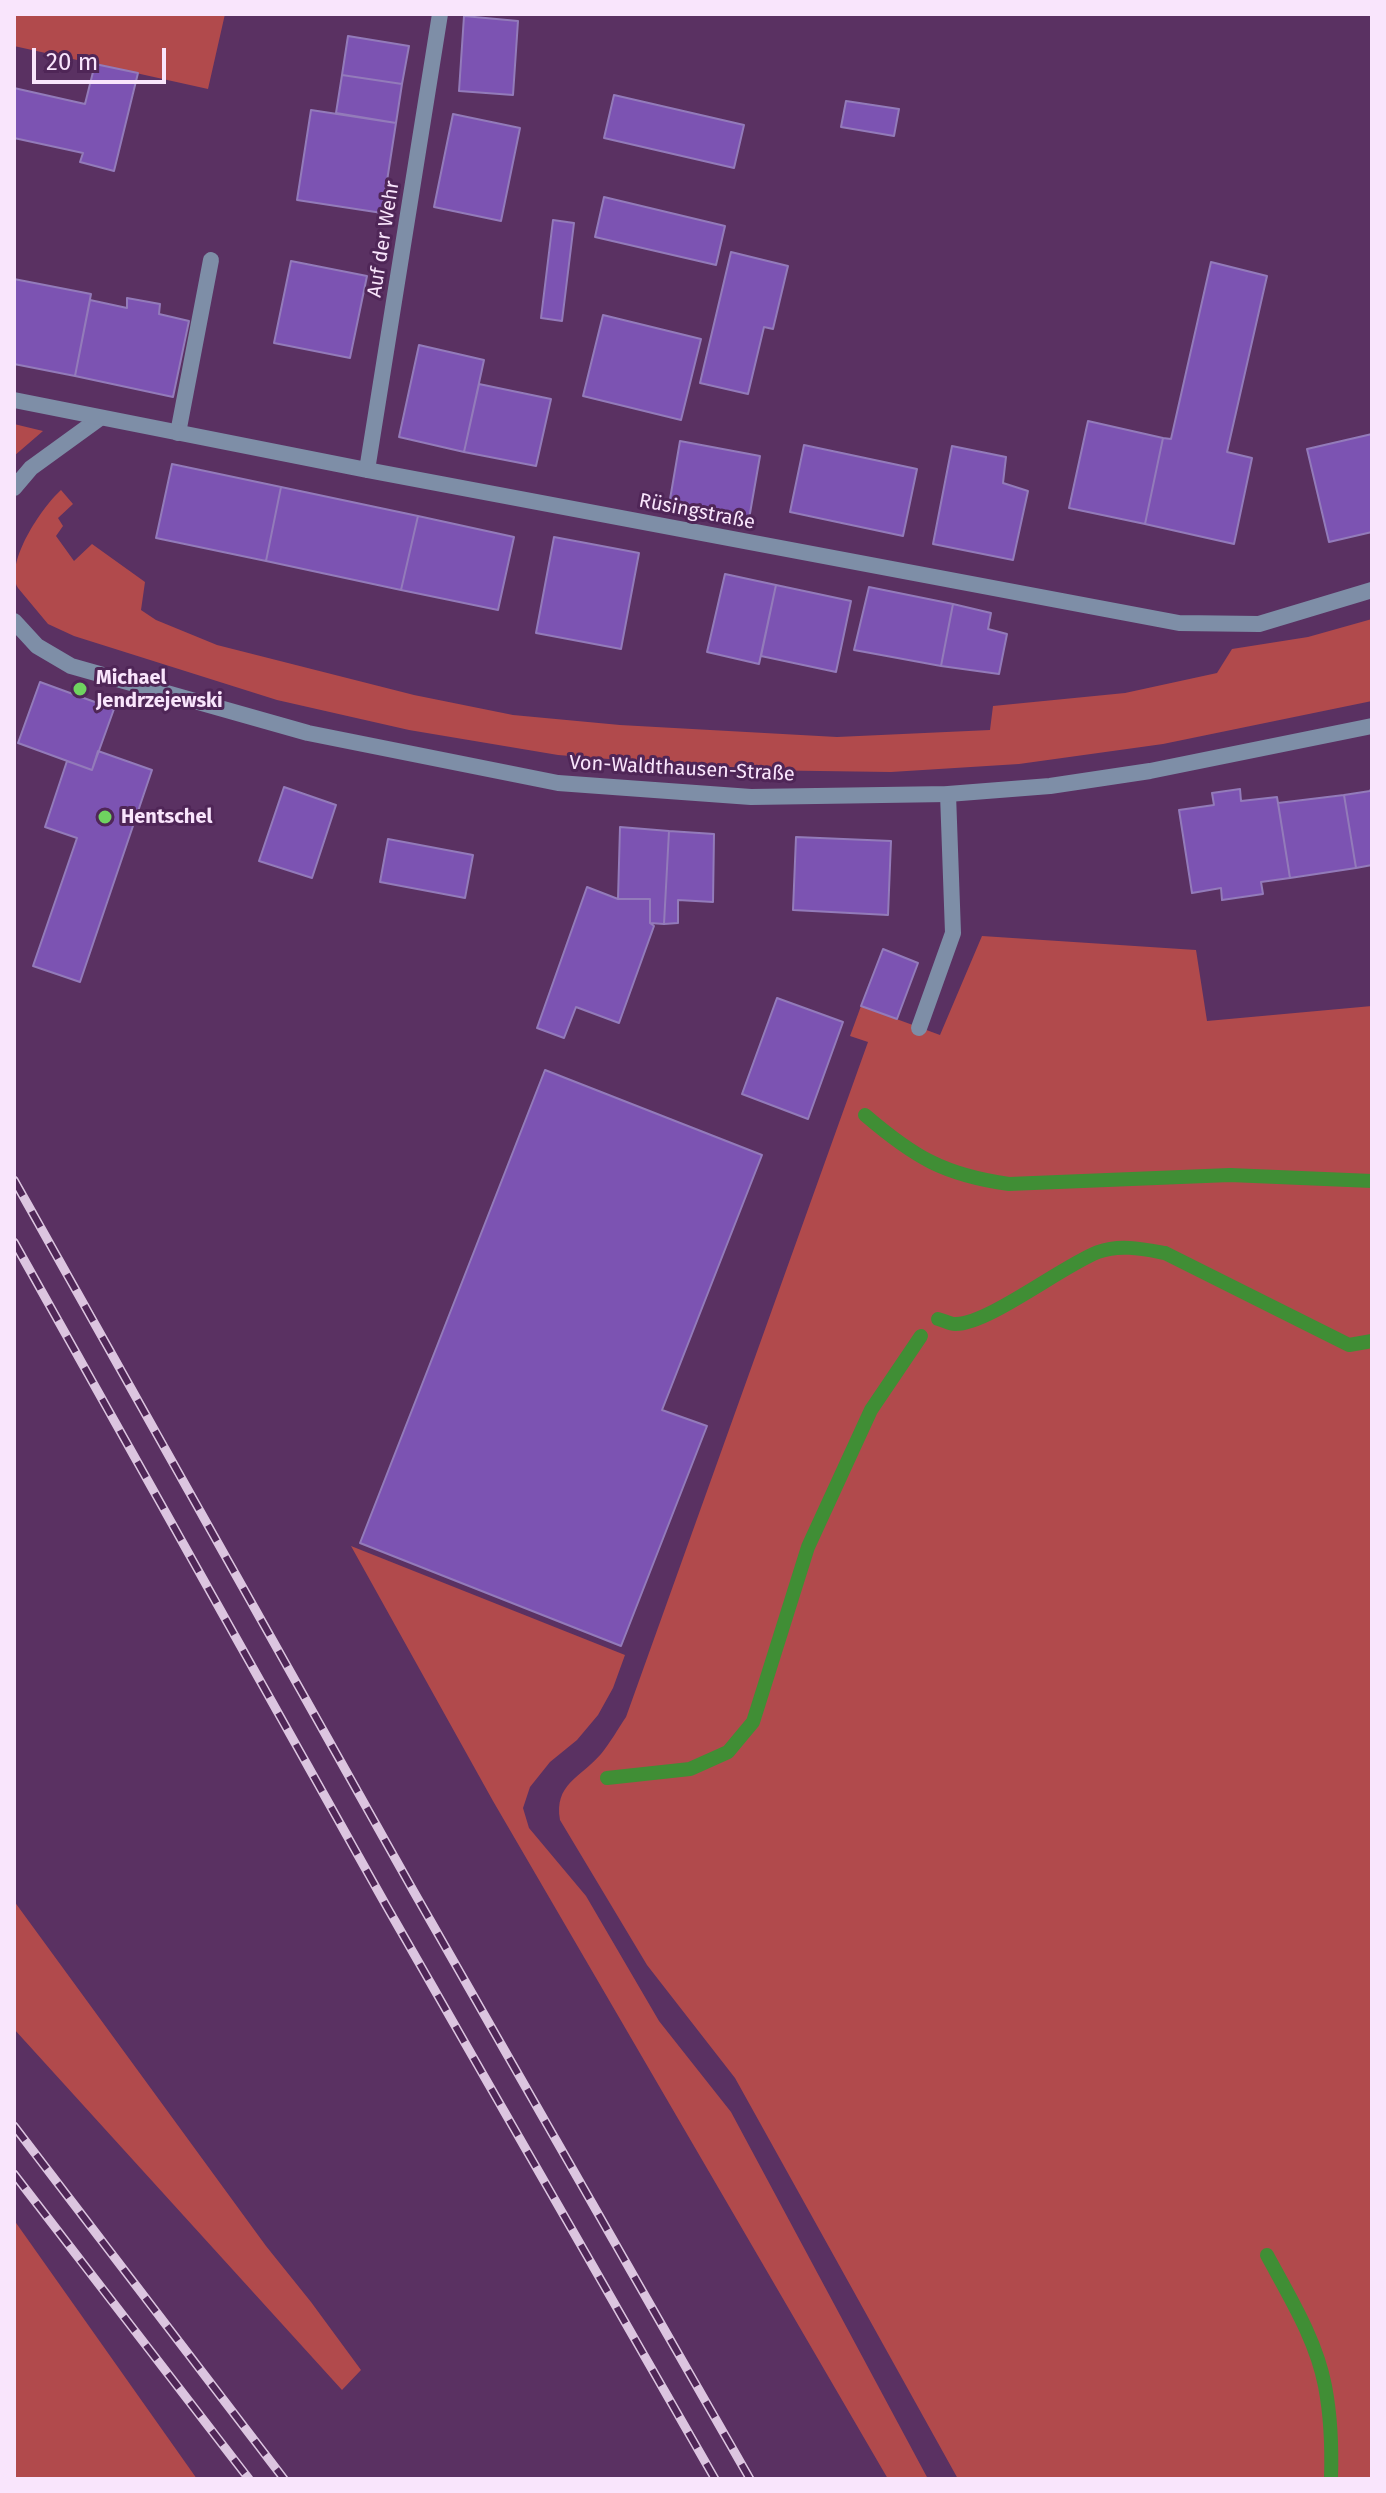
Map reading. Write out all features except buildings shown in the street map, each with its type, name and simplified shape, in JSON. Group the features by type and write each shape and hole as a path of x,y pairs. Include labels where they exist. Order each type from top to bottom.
{"street":[{"name":"Auf der Wehr","path":"367,470 440,14"},
{"path":"178,433 211,260"},
{"name":"Rüsingstraße","path":"14,400 1179,623 1259,624 1372,590"},
{"path":"14,488 42,459 100,418"},
{"name":"Von-Waldthausen-Straße","path":"14,621 37,646 71,666 308,733 558,783 751,797 948,794 1050,786 1150,771 1372,726"},
{"path":"919,1028 953,933 948,794"}],"shaded area":[{"path":"14,14 225,14 208,89 14,46"},
{"path":"14,424 43,431 14,456"},
{"path":"61,490 73,504 58,518 63,526 56,536 74,561 92,544 145,582 141,610 156,620 217,645 414,695 513,715 620,725 837,737 990,730 993,706 1125,693 1217,673 1232,649 1308,637 1372,619 1372,701 1163,744 1019,764 891,772 748,770 558,755 409,730 277,700 74,636 48,624 18,588 16,565 20,550 35,522"},
{"path":"982,936 1196,950 1207,1021 1372,1006 1372,2479 958,2479 735,2078 647,1965 560,1820 561,1798 570,1782 601,1754 626,1717 868,1042 850,1036 861,1006 940,1035"},
{"path":"351,1546 625,1655 613,1688 598,1715 577,1740 550,1762 530,1787 523,1808 529,1828 586,1896 659,2021 731,2112 928,2479 888,2479 493,1801"},
{"path":"14,1901 266,2246 361,2370 342,2390 14,2029"},
{"path":"14,2220 197,2479 14,2479"}],"waterway":[{"path":"865,1115 931,1162 966,1175 1009,1184 1230,1175 1372,1181"},
{"path":"938,1319 953,1324 969,1322 1098,1252 1132,1248 1165,1253 1349,1345 1372,1341"},
{"path":"607,1778 690,1769 728,1752 753,1722 808,1547 871,1410 921,1336"},
{"path":"1267,2255 1301,2318 1321,2369 1330,2421 1331,2479"}],"railway":[{"path":"14,1180 414,1892 750,2479"},
{"path":"14,1242 387,1907 715,2479"},
{"path":"14,2126 284,2479"},
{"path":"14,2174 249,2479"}],"place":[{"name":"Michael Jendrzejewski","path":"80,689"},
{"name":"Hentschel","path":"105,817"}]}
